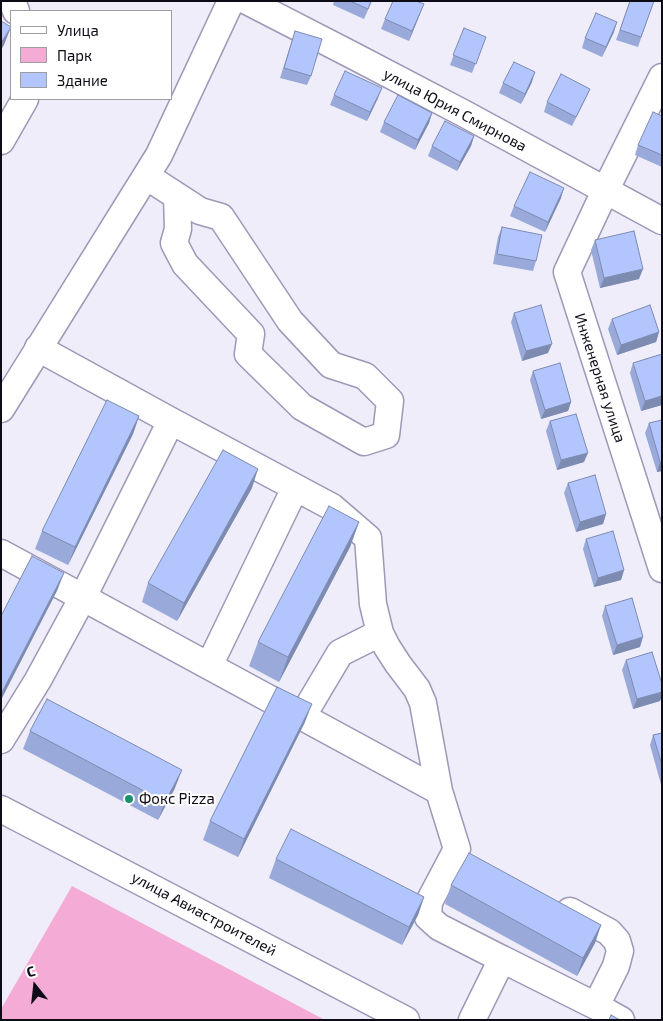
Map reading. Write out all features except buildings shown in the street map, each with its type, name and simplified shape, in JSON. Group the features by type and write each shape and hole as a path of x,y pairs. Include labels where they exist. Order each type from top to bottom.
{"street":[{"path":"1,409 159,155 230,1"},
{"name":"улица Юрия Смирнова","path":"247,1 463,113 662,221"},
{"name":"Инженерная улица","path":"662,77 566,272 662,569"},
{"path":"1,141 24,100"},
{"path":"146,176 200,210 222,217 290,321 331,365 365,376 390,401 386,435 364,442 302,407 248,354 251,334 185,264 174,243 178,229 177,196"},
{"path":"38,348 332,507 368,538 373,604 380,633 398,664 417,689 423,703 439,791 466,853 429,902 428,917 439,927 621,1020"},
{"path":"1,740 38,680 83,597 171,421"},
{"path":"209,666 295,488"},
{"path":"1,553 439,791"},
{"path":"302,717 340,653 380,633"},
{"name":"улица Авиастроителей","path":"1,809 406,1020"},
{"path":"550,900 609,932 617,941 620,951 616,966 596,1006"},
{"path":"472,1020 502,959"}],"green space":[{"path":"72,886 325,1020 1,1020 1,1009"}],"place":[{"name":"Фокс Pizza","path":"129,799"}]}
